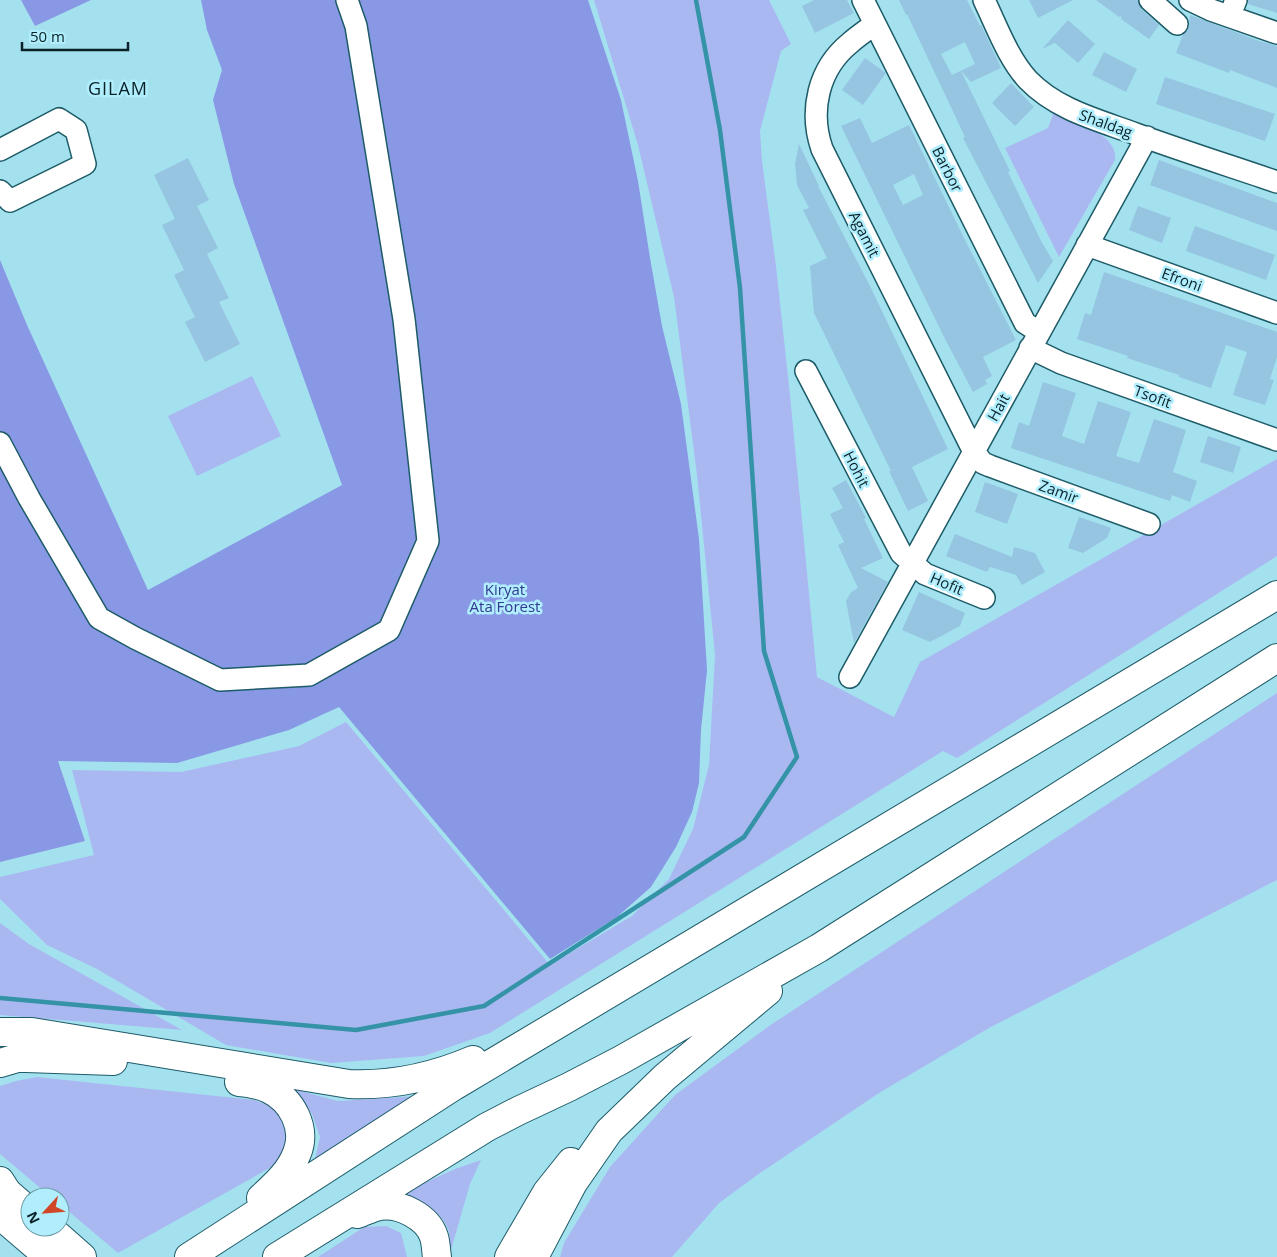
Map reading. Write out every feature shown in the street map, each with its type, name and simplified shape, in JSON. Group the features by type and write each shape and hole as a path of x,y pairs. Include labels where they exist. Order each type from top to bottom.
{"main road":[{"path":"189,1257 454,1086 1277,595"},
{"path":"277,1257 446,1151 518,1110 569,1087 621,1060 819,948 1277,658"},
{"path":"509,1257 547,1192 578,1153 609,1131 665,1077 819,948"},
{"path":"0,1032 32,1032 349,1084 370,1085 398,1082 437,1074 562,1022"},
{"path":"0,1048 40,1049 254,1084 278,1094 294,1112 298,1121 300,1142 298,1153 284,1176 222,1236"},
{"path":"0,1063 17,1058 113,1061"},
{"path":"534,1257 573,1183 609,1131"},
{"path":"2,1194 20,1206"},
{"path":"2,1194 49,1257"},
{"path":"305,1239 346,1218 380,1206 396,1207 419,1217 429,1228 435,1250"},
{"path":"59,1237 82,1257"}],"street":[{"path":"0,443 29,498 99,618 220,680 309,675 389,630 428,541 404,319 356,26 347,0"},
{"name":"Barbor","path":"863,0 1035,340"},
{"name":"Shaldag","path":"984,0 1018,67 1028,79 1054,101 1072,110 1146,137 1277,182"},
{"path":"1150,0 1177,24"},
{"path":"1190,0 1211,10 1277,33"},
{"name":"Agamit","path":"875,24 849,44 828,67 817,98 817,134 822,149 974,452"},
{"path":"0,150 59,119 76,130 85,164 10,201 0,192"},
{"name":"Hait","path":"850,677 1146,137"},
{"name":"Efroni","path":"1087,245 1277,313"},
{"name":"Tsofit","path":"1035,340 1061,362 1277,440"},
{"name":"Hohit","path":"806,371 896,546 912,564"},
{"name":"Zamir","path":"974,452 983,463 990,466 1150,524"},
{"name":"Hofit","path":"912,564 935,579 984,598"}],"shaded area":[{"path":"594,0 769,0 791,44 781,51 760,131 790,395 817,677 894,717 920,662 1277,459 1277,556 957,758 943,751 490,1033 424,1056 331,1063 226,1045 97,969 47,945 0,899 0,877 94,855 72,770 181,772 299,746 346,722 550,965 632,916 669,879 693,829 709,765 715,655 697,475 674,297 638,145"},
{"path":"1054,112 1083,124 1102,136 1110,143 1114,151 1115,160 1059,257 1005,148 1048,128"},
{"path":"252,376 281,436 197,476 168,416"},
{"path":"1277,693 1277,880 989,1028 879,1093 719,1203 672,1257 560,1257 564,1243 610,1167 675,1095 769,1026"},
{"path":"0,923 29,944 182,1030 0,1015"},
{"path":"37,1077 254,1100 276,1109 280,1113 291,1138 275,1165 118,1253 70,1212 70,1187 39,1187 0,1154 0,1086"},
{"path":"282,1086 338,1101 418,1096 315,1159 320,1137 312,1114 301,1101"},
{"path":"481,1160 470,1184 449,1257 448,1229 440,1216 421,1203 400,1194 455,1169"},
{"path":"386,1226 401,1233 407,1257 318,1257 364,1227"}],"green space":[{"path":"21,0 91,0 35,26"},
{"name":"Kiryat Ata Forest","path":"201,0 588,0 621,100 638,181 662,326 681,404 699,539 707,670 701,730 699,783 692,812 676,847 651,887 617,917 550,959 339,707 289,730 177,763 58,761 85,841 0,862 0,260 27,325 148,590 342,485 234,184 213,100 222,70 207,30"}],"building":[{"path":"814,0 847,0 854,13 815,33 802,6"},
{"path":"899,0 967,0 981,25 1001,68 971,82 961,71 1010,171 1008,172 1041,241 1053,261 1038,283 963,138 965,137","holes":["965,42 975,64 952,75 941,54"]},
{"path":"1029,0 1073,0 1038,18"},
{"path":"1096,0 1138,0 1141,9 1159,25 1149,39 1121,19 1122,17 1119,17"},
{"path":"1248,0 1277,0 1277,13 1248,4"},
{"path":"1190,15 1277,46 1277,88 1230,70 1229,73 1176,53 1183,34 1189,27"},
{"path":"1068,20 1095,44 1078,63 1055,43 1042,49"},
{"path":"1104,52 1137,69 1126,92 1092,75"},
{"path":"865,58 886,73 863,105 842,90"},
{"path":"1165,77 1275,114 1265,141 1156,104"},
{"path":"1011,83 1034,107 1015,126 992,103"},
{"path":"860,118 872,143 909,125 1016,340 983,357 992,376 985,380 987,384 973,392 944,337 841,126","holes":["914,174 923,195 903,205 893,185"]},
{"path":"799,144 948,449 912,467 928,501 908,511 889,471 891,471 814,313 810,266 827,258 803,210 809,208 797,185 795,164"},
{"path":"188,158 209,200 197,206 218,248 207,254 229,298 219,302 240,344 205,362 185,322 195,317 174,275 184,270 162,225 175,219 154,175"},
{"path":"1159,160 1277,203 1277,231 1150,185"},
{"path":"1138,206 1171,218 1162,243 1129,230"},
{"path":"1195,226 1275,255 1266,280 1186,251"},
{"path":"1104,272 1277,332 1277,357 1270,379 1274,380 1265,405 1233,395 1247,352 1226,345 1211,388 1127,358 1128,356 1077,339 1085,313 1091,315"},
{"path":"1043,382 1076,393 1062,436 1084,444 1098,401 1131,412 1116,456 1139,463 1154,419 1186,430 1173,472 1197,481 1190,502 1172,495 1170,501 1011,448 1019,422 1029,426"},
{"path":"1208,436 1241,447 1233,473 1200,462"},
{"path":"846,480 866,518 864,519 883,558 861,568 888,582 854,643 846,601 851,592 858,588 838,545 844,542 830,514 843,508 832,488"},
{"path":"985,482 1018,494 1007,524 975,512"},
{"path":"1079,517 1111,528 1107,538 1083,553 1068,548"},
{"path":"955,534 1012,557 1014,547 1035,553 1045,572 1022,585 1016,575 990,567 987,572 946,556"},
{"path":"919,592 965,613 960,626 930,642 902,630"}],"waterway":[{"path":"0,998 356,1030 484,1006 744,837 797,757 764,651 740,288 720,130 696,0"}],"district":[{"name":"GILAM","path":"118,88"}]}
